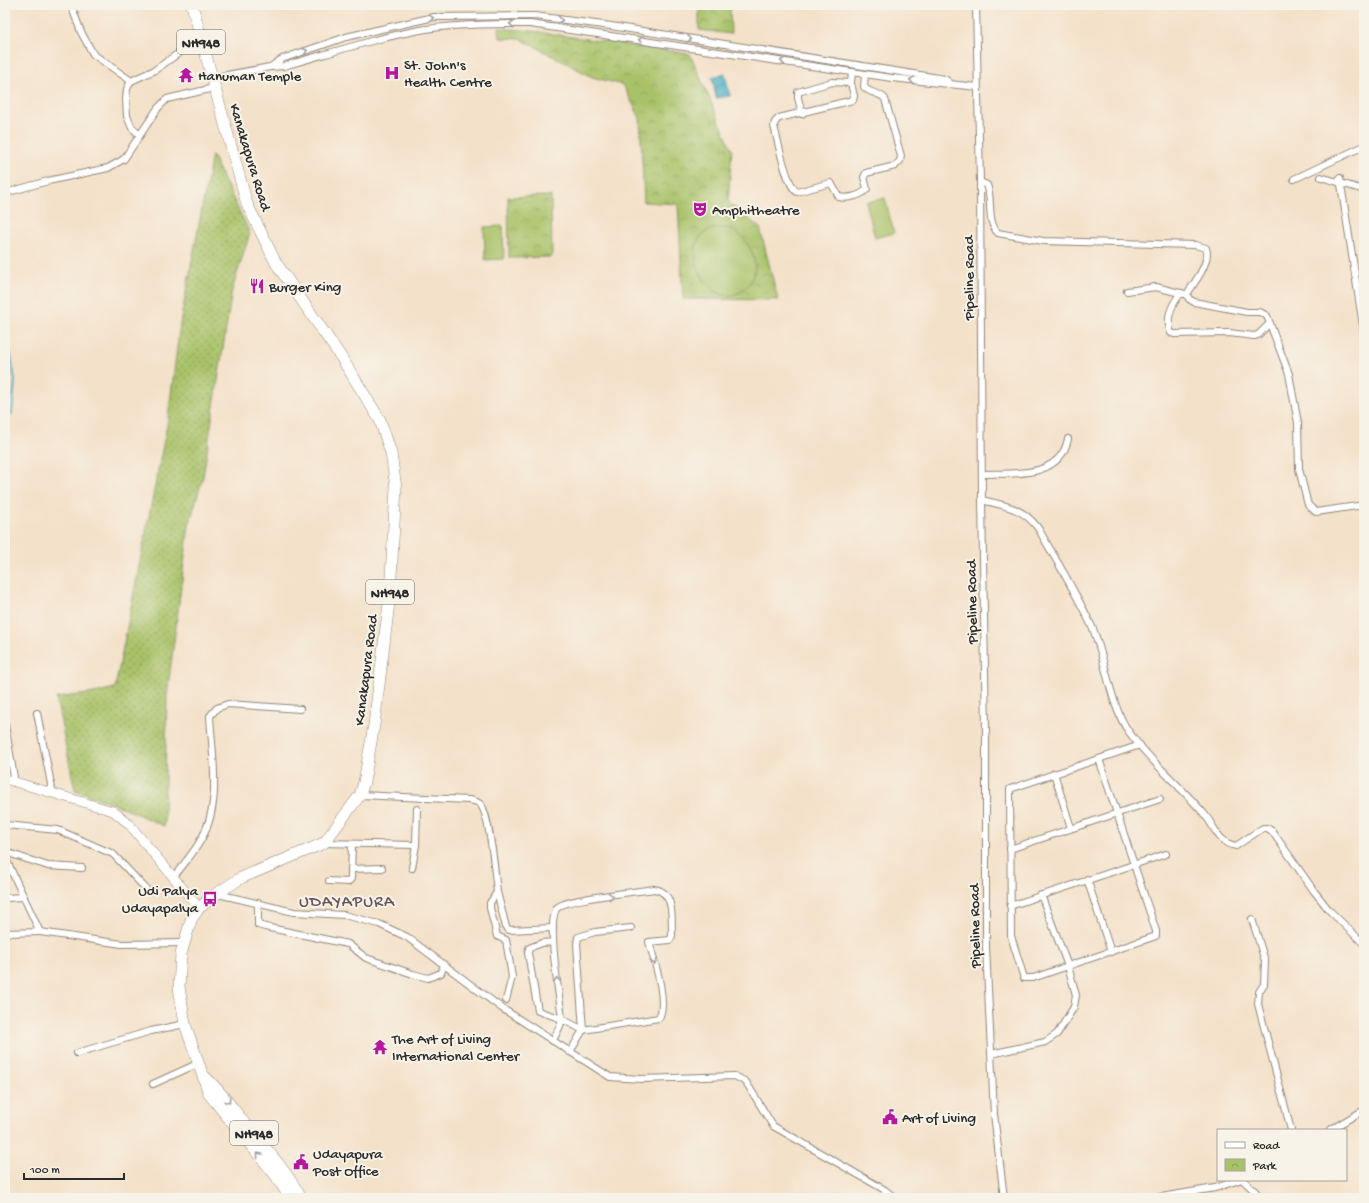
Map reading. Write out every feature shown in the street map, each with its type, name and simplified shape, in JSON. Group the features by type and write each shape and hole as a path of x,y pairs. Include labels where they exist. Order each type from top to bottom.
{"highway":[{"name":"Kanakapura Road","path":"192,5 212,83 247,204 276,263 340,357 380,420 391,453 396,488 390,596 374,725 364,782 360,795 324,843"},
{"path":"199,1069 185,1024 179,987 183,944 191,920 199,908 216,894 242,878 324,843"},
{"name":"NH948","path":"199,1069 218,1088 280,1174 301,1198"},
{"name":"NH948","path":"280,1174 290,1198"}],"street":[{"path":"72,5 81,32 93,54 131,81"},
{"name":"Pipeline Road","path":"976,5 980,182 982,500 986,730 986,947 994,1114 1004,1198"},
{"path":"484,16 484,24"},
{"path":"270,67 282,59 346,37 434,18 535,16 612,26 699,41 945,78 950,83"},
{"path":"5,193 48,181 108,168 124,159 158,108 167,99 212,83 270,67 284,66 390,36 426,29 484,24 530,24 865,74 944,85 950,83 977,87"},
{"path":"346,37 349,48"},
{"path":"140,135 132,128 127,116 127,89 131,81 155,70 200,38"},
{"path":"852,72 851,83 854,96 853,100 802,114 779,118 774,122 792,189 797,192 831,183 839,197 845,198 863,193 867,189 864,177 866,173 895,166 900,162 901,156 885,99 882,95 867,91 864,87 865,74"},
{"path":"802,114 798,92 832,82 851,83"},
{"path":"1294,179 1364,146"},
{"path":"1320,177 1341,181 1364,190"},
{"path":"1341,181 1364,332"},
{"path":"980,182 987,185 991,195 993,228 998,233 1043,241 1195,246 1206,248 1207,252 1205,263 1169,314 1171,333 1229,333 1254,336 1258,335 1270,323"},
{"path":"1127,291 1156,286 1184,294 1194,302 1246,312 1260,312 1267,316 1289,374 1298,423 1299,469 1308,505 1316,512 1364,505"},
{"path":"982,474 1023,473 1049,466 1061,458 1066,450 1068,439"},
{"path":"982,500 1016,508 1030,517 1038,528 1093,630 1120,716 1129,732 1206,816 1219,837 1228,844 1236,846 1263,828 1268,828 1272,831 1329,910 1364,944"},
{"path":"173,878 200,843 210,819 214,798 210,716 217,708 228,704 300,709"},
{"path":"38,713 53,794"},
{"path":"5,725 15,783"},
{"path":"1099,759 1156,931 1156,936 1033,978 1024,978 1011,936 1010,789 1140,745"},
{"path":"1054,773 1071,828"},
{"path":"5,779 113,811 129,824 199,908"},
{"path":"360,795 478,802 482,806 486,818 497,892 506,927 509,930 553,928"},
{"path":"1010,849 1160,799"},
{"path":"412,868 416,845 417,809"},
{"path":"5,825 58,830 113,854 148,891"},
{"path":"324,843 416,845"},
{"path":"329,882 348,882 351,879 352,844"},
{"path":"5,852 48,866 82,868"},
{"path":"1010,906 1087,879 1166,854"},
{"path":"6,861 40,932"},
{"path":"351,869 382,868"},
{"path":"1087,879 1111,952"},
{"path":"552,1041 562,1019 553,942 553,913 558,907 574,901 654,889 659,890 669,898 672,936 670,940 649,942 660,990 662,1012 659,1018 583,1030 562,1019 538,1011 528,953 529,948 532,946 553,942"},
{"path":"497,892 490,903 490,908 497,936 505,939 506,942 512,977 506,1000"},
{"path":"216,894 294,912 344,914 379,924 407,937 503,1009 610,1077 641,1079 734,1076 746,1082 773,1126 885,1190 895,1198"},
{"path":"991,1054 1045,1042 1057,1034 1074,1007 1076,995 1068,966 1041,895"},
{"path":"5,898 24,897"},
{"path":"258,903 258,925 348,944 366,958 428,978 441,972 444,965"},
{"path":"1252,919 1265,962 1264,984 1259,992 1258,1004 1291,1129"},
{"path":"570,1052 583,1030 577,944 578,937 595,932 631,928"},
{"path":"5,933 40,932 122,944 183,944"},
{"path":"77,1053 151,1031 185,1024"},
{"path":"153,1084 199,1069"},
{"path":"1332,1129 1364,1110"},
{"path":"1156,1198 1214,1188 1236,1181"},
{"path":"1244,1181 1262,1198"}],"green space":[{"path":"699,5 730,5 731,34 699,30"},
{"path":"499,28 533,31 690,54 732,150 728,202 760,228 778,300 683,299 678,204 644,202 640,118 623,85 592,77 521,39 500,38"},
{"path":"212,155 250,233 232,290 203,477 189,525 167,695 164,826 117,805 75,790 56,698 94,693 115,688 167,425 180,324"},
{"path":"551,196 552,257 509,258 508,197"},
{"path":"885,198 894,233 875,238 866,202"},
{"path":"503,226 504,259 485,260 484,227"},
{"path":"727,228 735,231 748,244 752,252 755,269 753,278 748,285 734,295 720,294 708,285 699,271 696,255 698,241 708,231"}],"water":[{"path":"725,74 730,96 716,98 712,77"}],"waterway":[{"path":"5,294 8,341 15,380 12,414"}],"place":[{"name":"St. John's Health Centre","path":"392,73"},
{"name":"Hanuman Temple","path":"186,75"},
{"name":"Amphitheatre","path":"700,209"},
{"name":"Burger King","path":"257,286"},
{"name":"Udi Palya Udayapalya","path":"210,899"},
{"name":"The Art of Living International Center","path":"380,1047"},
{"name":"Art of Living","path":"890,1117"},
{"name":"Udayapura Post Office","path":"301,1162"}],"district":[{"name":"UDAYAPURA","path":"347,900"}]}
